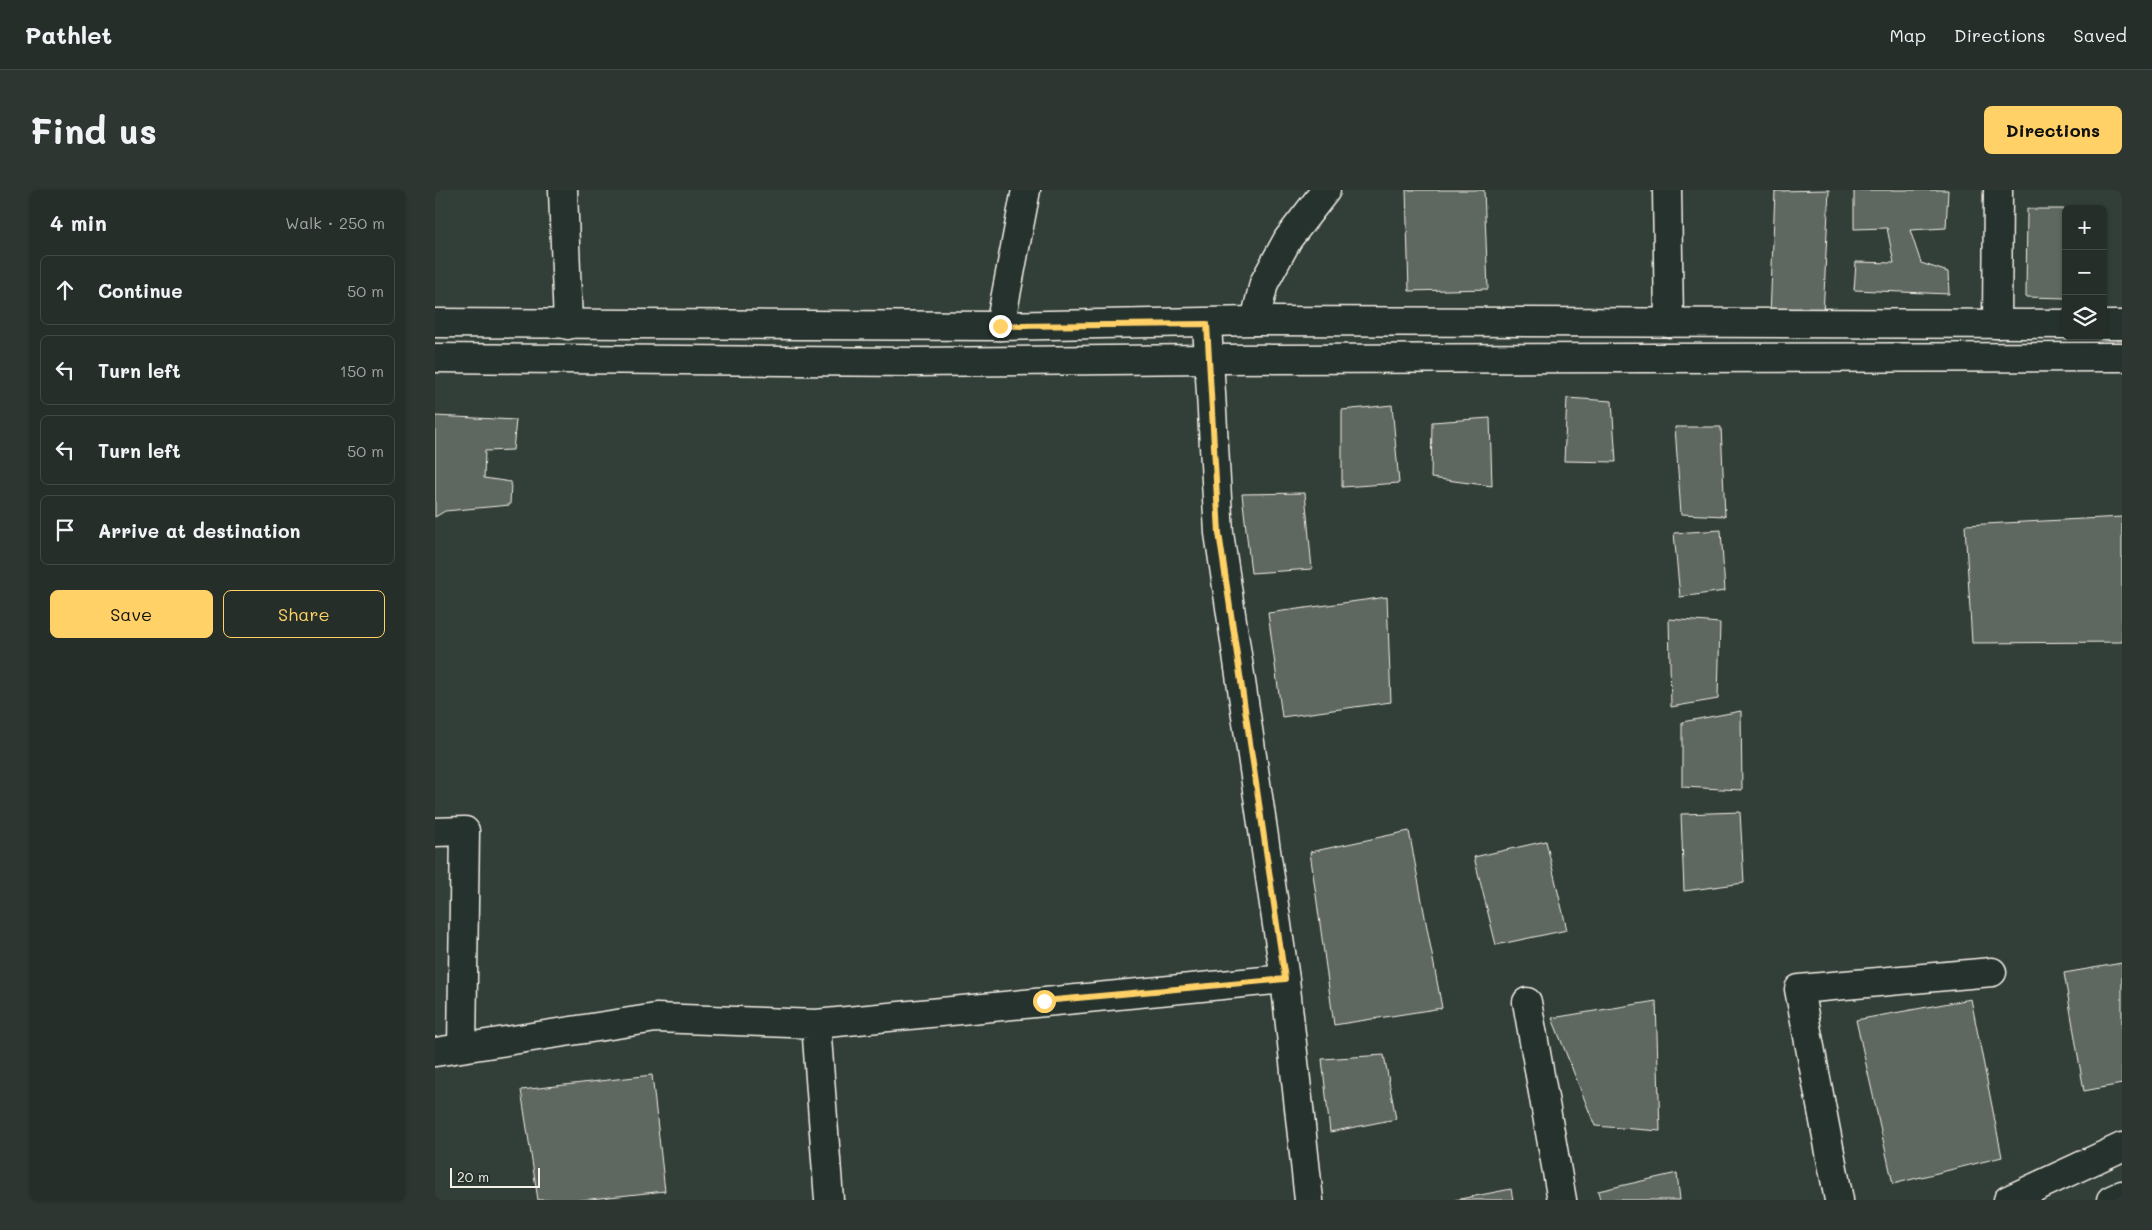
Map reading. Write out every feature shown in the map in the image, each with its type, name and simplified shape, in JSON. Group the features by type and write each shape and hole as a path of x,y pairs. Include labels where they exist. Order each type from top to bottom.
{"street":[{"path":"563,190 568,325"},
{"path":"1000,326 1026,190"},
{"path":"1255,321 1264,283 1288,239 1326,190"},
{"path":"1667,190 1669,323"},
{"path":"1997,324 1998,190"},
{"path":"435,323 1000,326 1207,324 1255,321 2062,324"},
{"path":"1207,324 1219,533 1285,979 1309,1200"},
{"path":"2107,325 2122,325"},
{"path":"435,358 915,362 1208,359 2122,357"},
{"path":"435,832 465,831 463,1047"},
{"path":"1839,1200 1799,989 1992,972"},
{"path":"435,1052 656,1018 816,1024 1285,979"},
{"path":"1527,1002 1562,1200"},
{"path":"816,1024 829,1200"},
{"path":"2007,1200 2122,1147"},
{"path":"2111,1200 2122,1195"}],"building":[{"path":"1406,190 1484,190 1488,289 1409,291"},
{"path":"1829,190 1823,316 1770,316 1775,191"},
{"path":"1854,190 1948,190 1946,228 1910,230 1921,263 1948,272 1949,294 1854,290 1856,262 1894,263 1887,228 1854,229"},
{"path":"2027,209 2062,209 2062,298 2026,297"},
{"path":"1567,398 1612,401 1616,462 1564,461"},
{"path":"1392,405 1399,483 1342,487 1342,410"},
{"path":"435,416 516,420 513,450 485,451 484,478 511,482 510,505 445,511 435,517"},
{"path":"1490,418 1492,486 1431,478 1432,422"},
{"path":"1675,427 1721,427 1725,516 1681,514"},
{"path":"1305,493 1312,569 1251,573 1242,494"},
{"path":"2122,517 2122,642 1972,643 1965,525"},
{"path":"1721,530 1725,591 1680,597 1674,533"},
{"path":"1387,597 1391,702 1282,717 1268,613"},
{"path":"1669,619 1720,623 1718,699 1671,707"},
{"path":"1741,711 1742,790 1682,787 1682,722"},
{"path":"1740,812 1744,883 1684,891 1681,814"},
{"path":"1409,831 1442,1008 1334,1025 1310,852"},
{"path":"1546,841 1567,930 1496,945 1474,857"},
{"path":"2122,963 2122,1084 2084,1091 2064,973"},
{"path":"1971,999 2002,1157 1893,1184 1856,1020"},
{"path":"1656,1001 1660,1131 1595,1126 1552,1018"},
{"path":"1384,1055 1396,1119 1330,1132 1322,1059"},
{"path":"652,1075 665,1191 582,1200 538,1200 521,1090"},
{"path":"1677,1173 1680,1200 1600,1200 1598,1191"},
{"path":"1511,1189 1513,1200 1455,1200"}],"route":[{"path":"1000,326 1207,324 1219,533 1248,717 1285,979 1044,1001"}]}
